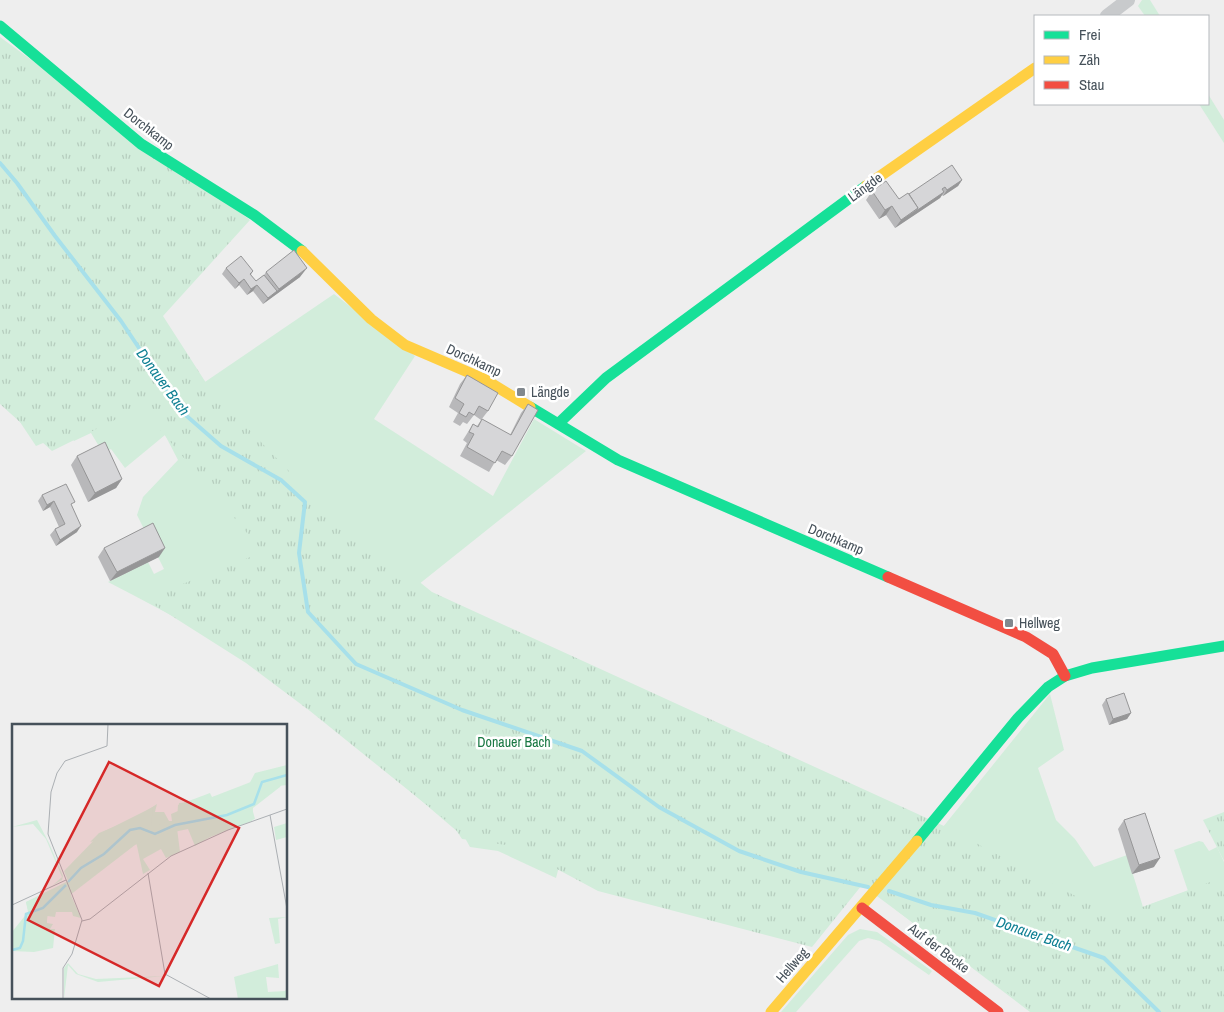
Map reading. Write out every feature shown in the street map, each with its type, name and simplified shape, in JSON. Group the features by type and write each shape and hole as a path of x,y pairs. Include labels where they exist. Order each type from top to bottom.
{"street":[{"path":"1108,15 1128,0"},
{"name":"Dorchkamp","path":"0,26 141,144 178,169 254,214 295,245 390,335 417,351 484,379 618,460 1026,637 1053,654 1065,676"},
{"name":"Längde","path":"559,423 614,373 882,175 1034,69"},
{"name":"Hellweg","path":"771,1012 862,908 1018,718 1048,687 1065,676 1092,668 1224,646"},
{"name":"Auf der Becke","path":"862,908 998,1012"}],"green space":[{"path":"1142,0 1150,0 1159,15 1144,15 1138,6"},
{"name":"Donauer Bach","path":"0,37 250,220 163,316 210,389 312,495 432,592 944,826 1115,917 1224,877 1224,1012 1033,1012 862,885 812,947 598,891 514,846 462,839 454,827 310,711 246,663 145,599 263,552 141,407 52,451 0,404"},
{"path":"1209,96 1224,120 1224,143 1200,105 1209,105"},
{"path":"123,289 199,386 334,294 415,356 374,419 493,496 534,419 586,451 354,636 560,863 556,878 498,851 470,847 465,838 341,732 277,681 209,636 108,582 148,562 154,574 164,569 137,515 143,497 178,460 165,435 125,468 111,449 103,453 91,433 74,441 69,432 36,446 0,392"},
{"path":"1050,694 1064,750 1038,768 1056,820 1075,839 1094,867 1127,855 1143,907 1188,891 1174,850 1199,841 1203,842 1209,851 1217,847 1224,862 1224,1012 1030,1012 896,910 889,894"},
{"path":"1224,812 1224,861 1203,820"},
{"path":"860,929 877,932 932,971 929,975 880,941 868,938 859,941 796,1012 781,1012 848,935"}],"building":[{"path":"952,165 962,180 947,190 945,187 942,189 944,192 916,211 918,208 909,194"},
{"path":"886,181 899,199 908,193 918,208 901,220 892,206 885,210 872,191"},
{"path":"294,250 307,268 279,289 266,272"},
{"path":"241,256 253,271 250,274 256,281 264,275 277,291 268,298 257,285 251,289 244,279 239,283 226,268"},
{"path":"467,375 498,393 488,411 479,406 474,415 469,412 466,417 459,413 464,404 455,398"},
{"path":"528,404 538,410 512,456 502,451 495,463 467,447 474,434 469,432 473,424 478,427 482,419 511,435"},
{"path":"105,442 122,479 95,493 77,456"},
{"path":"66,484 75,502 71,504 81,526 60,540 55,529 65,524 54,501 47,505 42,495"},
{"path":"153,523 165,548 117,572 104,548"},
{"path":"1124,693 1131,713 1113,719 1106,699"},
{"path":"1145,813 1160,858 1139,865 1124,820"}],"waterway":[{"name":"Donauer Bach","path":"0,163 121,321 181,411 221,446 281,480 305,502 299,553 308,612 356,664 462,710 582,751 659,807 739,851 801,872 868,887"},
{"name":"Donauer Bach","path":"889,891 931,905 975,913 1104,958 1159,1012"}],"traffic: fast":[{"path":"0,26 141,144 254,215 302,251"},
{"path":"559,423 606,378 866,186"},
{"path":"530,407 618,460 888,577"},
{"path":"917,841 1018,718 1048,687 1065,676 1092,668 1224,646"}],"traffic: slow":[{"path":"866,186 1034,69"},
{"path":"302,251 371,319 405,345 484,379 530,407"},
{"path":"771,1012 917,841"}],"traffic: jam":[{"path":"888,577 1026,637 1053,654 1065,676"},
{"path":"862,908 998,1012"}],"place":[{"name":"Längde","path":"521,392"},
{"name":"Hellweg","path":"1009,623"}]}
